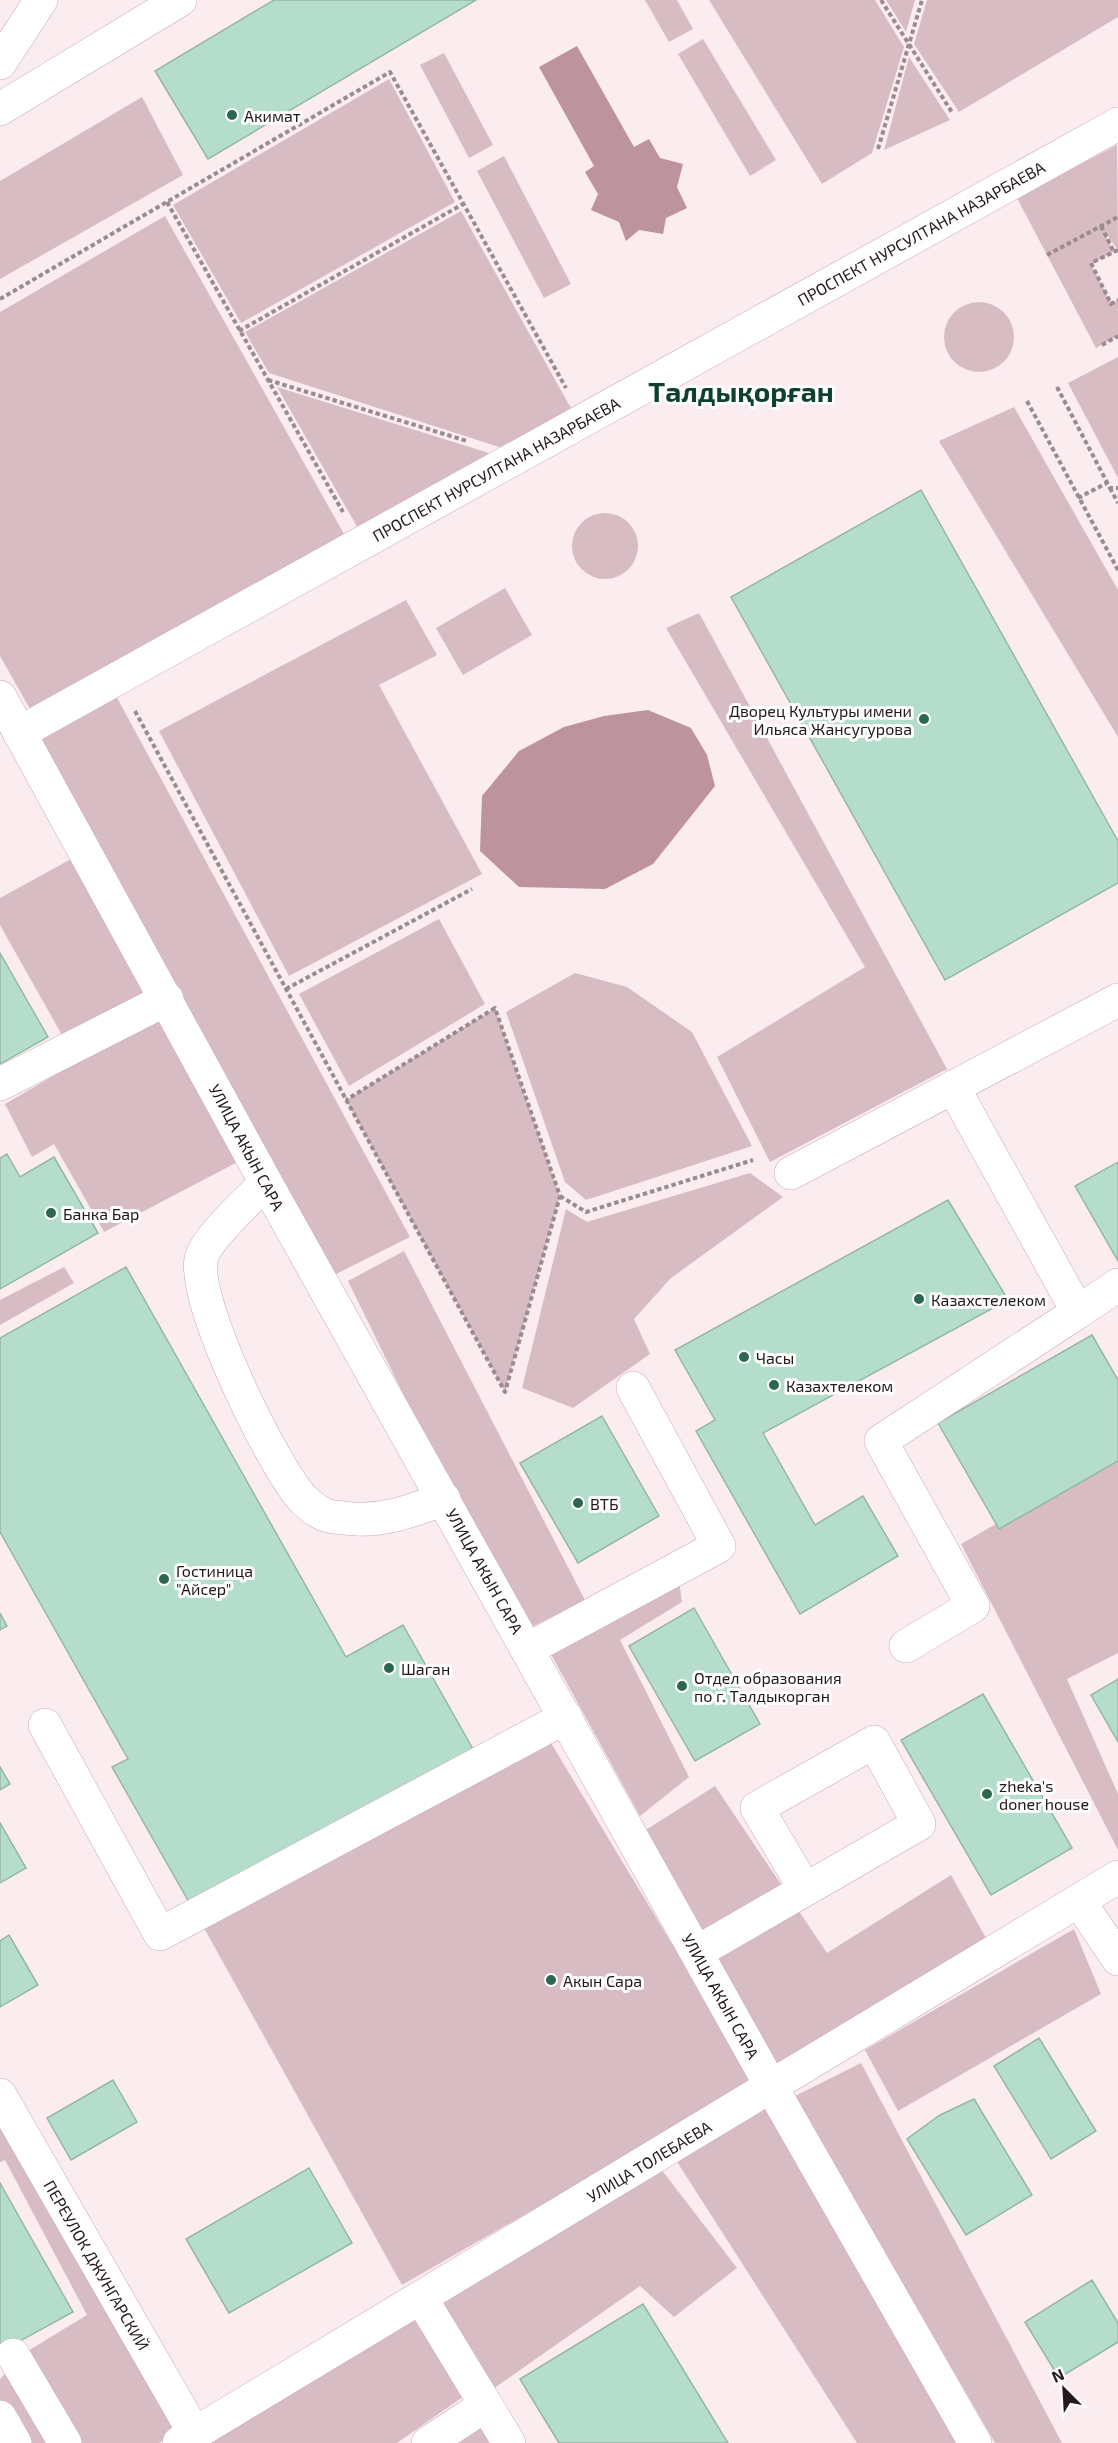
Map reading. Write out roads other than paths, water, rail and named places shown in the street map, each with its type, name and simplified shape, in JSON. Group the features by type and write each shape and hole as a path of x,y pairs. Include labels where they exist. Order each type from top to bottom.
{"street":[{"path":"0,63 40,0"},
{"path":"0,109 180,0"},
{"name":"ПРОСПЕКТ НУРСУЛТАНА НАЗАРБАЕВА","path":"10,739 1118,124"},
{"name":"УЛИЦА АКЫН САРА","path":"0,697 10,739 167,999 266,1183 772,2088 975,2443"},
{"path":"0,1084 167,999"},
{"path":"791,1173 1118,1000"},
{"path":"953,1088 1078,1312"},
{"path":"266,1183 220,1229 201,1258 204,1287 231,1371 268,1446 303,1500 326,1515 365,1521 399,1516 444,1499"},
{"path":"906,1646 972,1606 881,1441 1118,1285"},
{"path":"528,1649 719,1546 633,1388"},
{"path":"45,1725 160,1934 566,1717"},
{"path":"697,1953 919,1824 873,1742 757,1808 805,1889"},
{"name":"УЛИЦА ТОЛЕБАЕВА","path":"187,2438 772,2088 1118,1877"},
{"path":"1079,1901 1118,1959"},
{"name":"ПЕРЕУЛОК ДЖУНГАРСКИЙ","path":"0,2096 187,2438"},
{"path":"421,2298 509,2443"},
{"path":"13,2355 65,2443"},
{"path":"428,2443 486,2405"},
{"path":"0,2417 15,2443"}],"place":[{"name":"Акимат","path":"232,115"},
{"name":"Дворец Культуры имени Ильяса Жансугурова","path":"924,719"},
{"name":"Банка Бар","path":"51,1213"},
{"name":"Казахстелеком","path":"919,1299"},
{"name":"Часы","path":"744,1357"},
{"name":"Казахтелеком","path":"774,1385"},
{"name":"ВТБ","path":"578,1503"},
{"name":"Гостиница \"Айсер\"","path":"164,1579"},
{"name":"Шаган","path":"389,1668"},
{"name":"Отдел образования по г. Талдыкорган","path":"682,1686"},
{"name":"zheka's doner house","path":"987,1794"},
{"name":"Акын Сара","path":"551,1980"}],"district":[{"name":"Талдықорған","path":"741,391"}]}
